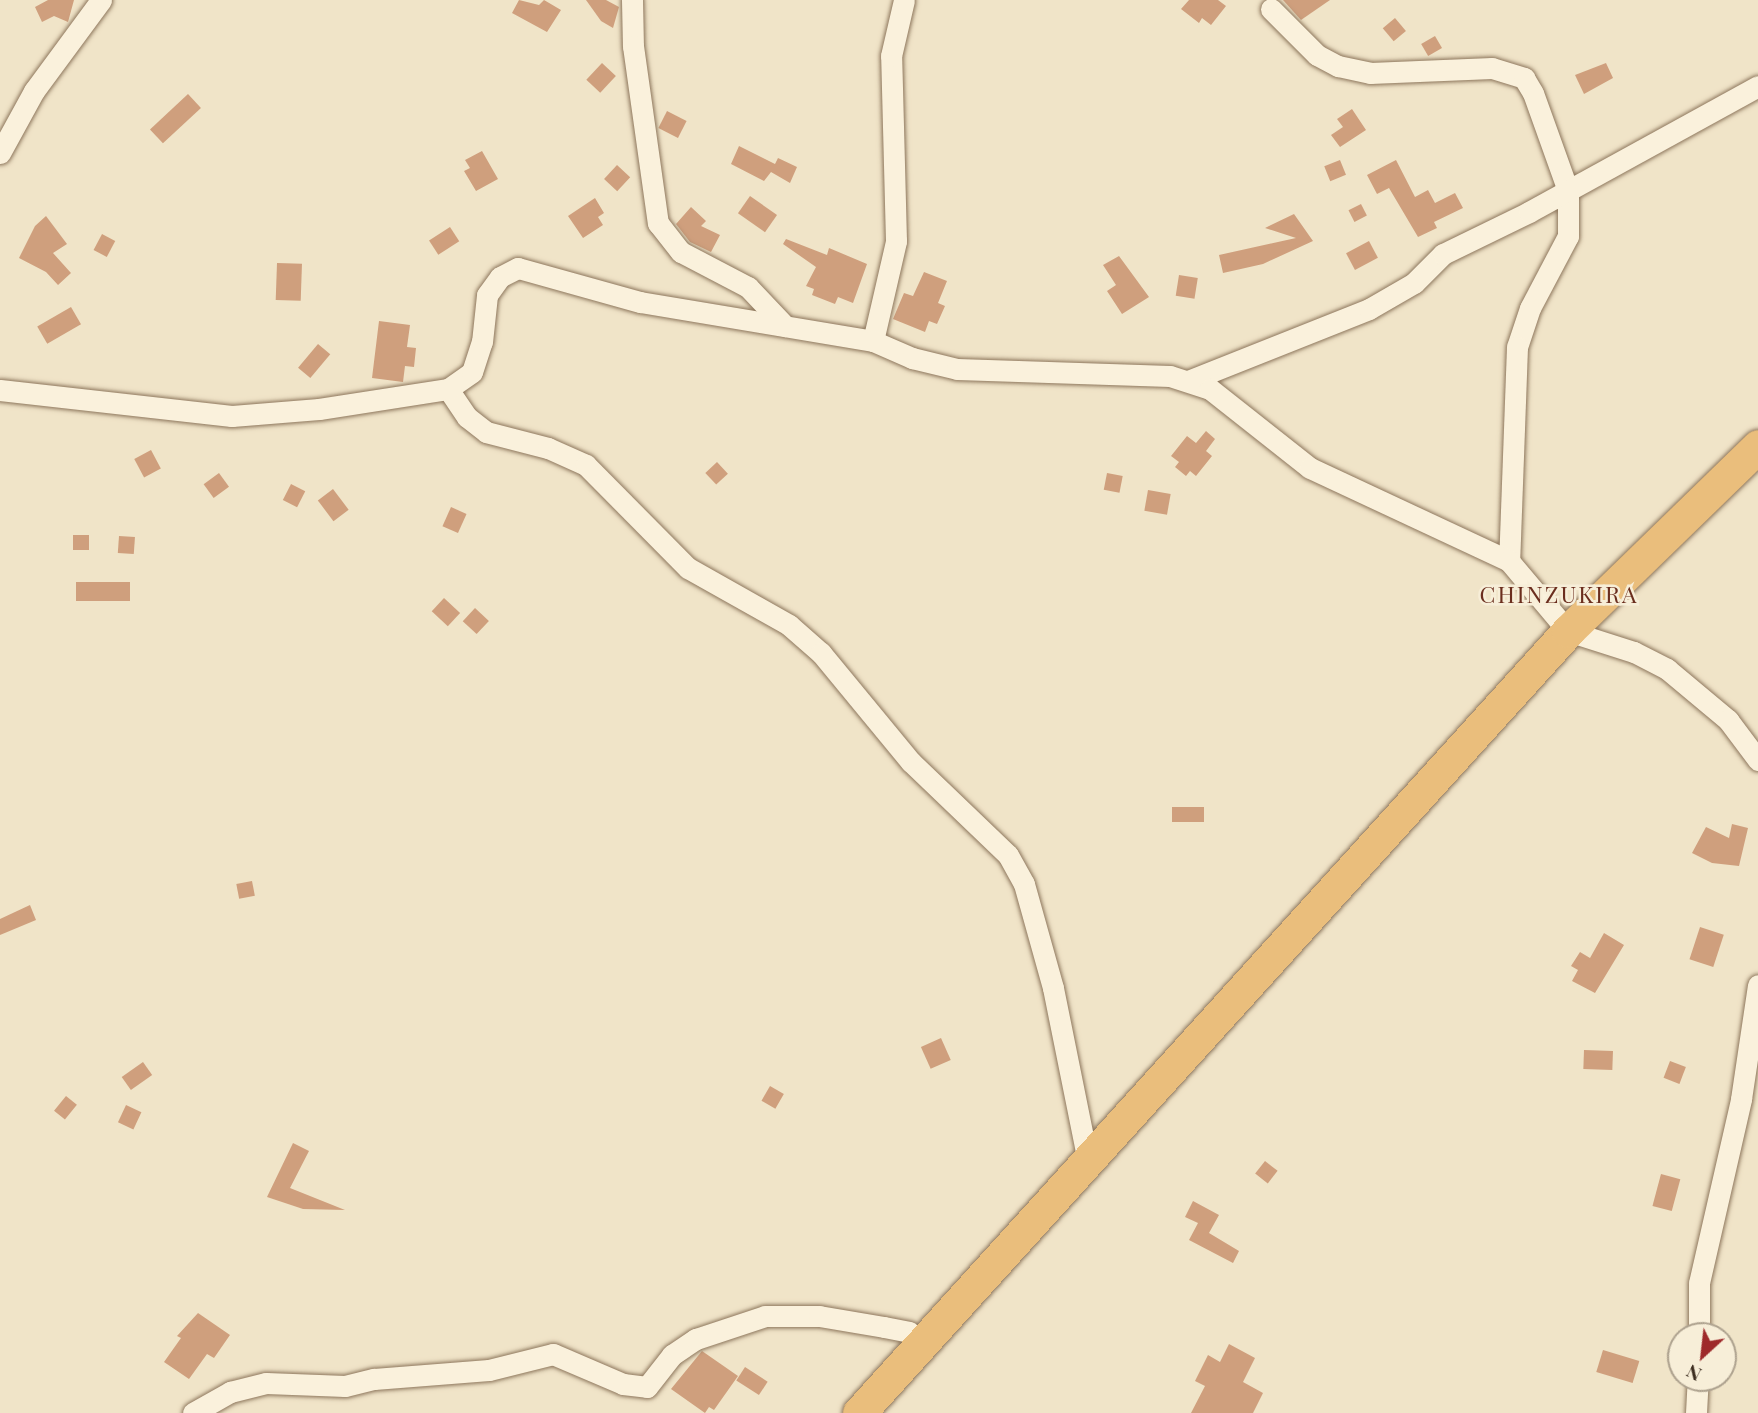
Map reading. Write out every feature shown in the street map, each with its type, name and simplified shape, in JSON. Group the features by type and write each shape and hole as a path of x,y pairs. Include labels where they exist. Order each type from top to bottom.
{"highway":[{"path":"859,1413 1568,631 1758,446"}],"street":[{"path":"0,153 47,71 101,0"},
{"path":"632,0 633,46 659,223 681,252 748,286 785,327"},
{"path":"873,341 895,241 891,57 904,0"},
{"path":"1271,9 1317,55 1338,66 1370,73 1492,68 1524,78 1568,191 1568,236 1530,308 1517,347 1509,561"},
{"path":"1188,381 1369,309 1414,283 1443,254 1568,191 1758,86"},
{"path":"0,390 232,416 319,409 448,389 472,372 482,342 487,295 500,277 518,268 640,302 873,341 912,358 957,369 1170,376 1210,389 1310,468 1509,561 1568,631 1634,652 1667,669 1728,720 1758,760"},
{"path":"448,389 467,417 486,432 548,448 586,465 688,568 789,625 821,653 911,762 1008,855 1021,878 1049,975 1088,1161"},
{"path":"1699,1322 1699,1283 1750,1096 1758,985"},
{"path":"193,1413 230,1392 266,1383 345,1387 374,1379 489,1370 553,1354 623,1384 647,1387 672,1355 696,1339 765,1316 819,1316 874,1325 909,1332 922,1344"},
{"path":"1696,1413 1697,1392"}],"building":[{"path":"48,0 74,0 68,22 54,16 42,22 35,7"},
{"path":"519,0 539,5 544,0 561,10 547,32 512,13"},
{"path":"586,0 606,0 619,7 613,28 601,21"},
{"path":"1189,0 1218,0 1226,6 1211,25 1202,18 1199,23 1181,9"},
{"path":"1283,0 1330,0 1301,20"},
{"path":"1395,18 1406,31 1394,41 1383,28"},
{"path":"1435,36 1442,48 1428,56 1421,44"},
{"path":"602,63 616,76 600,93 586,80"},
{"path":"1606,63 1613,78 1584,94 1575,75"},
{"path":"188,94 201,108 163,143 150,129"},
{"path":"1352,109 1366,130 1340,147 1331,135 1343,127 1337,119"},
{"path":"667,111 687,121 678,138 658,128"},
{"path":"739,146 775,164 778,158 797,167 790,183 771,172 764,181 731,164"},
{"path":"482,151 498,179 476,191 464,171 470,168 465,160"},
{"path":"1340,160 1346,175 1330,181 1324,166"},
{"path":"1396,160 1415,197 1428,190 1435,203 1455,193 1463,208 1434,222 1437,228 1418,237 1389,188 1377,194 1367,175"},
{"path":"617,165 630,177 617,191 604,179"},
{"path":"750,196 777,215 765,232 738,213"},
{"path":"595,198 604,213 598,217 603,225 583,238 568,216"},
{"path":"1361,204 1367,216 1354,222 1349,210"},
{"path":"691,207 706,221 701,226 720,235 711,252 690,242 676,224"},
{"path":"1294,214 1313,241 1263,264 1223,273 1219,255 1296,238 1265,228"},
{"path":"46,216 67,244 53,253 71,273 58,285 46,272 19,258 35,226"},
{"path":"450,227 459,241 438,255 429,241"},
{"path":"102,234 115,241 107,257 94,250"},
{"path":"786,239 827,255 829,248 867,264 853,303 838,297 835,304 812,295 814,289 806,286 816,267 783,244"},
{"path":"1369,241 1378,258 1355,270 1346,253"},
{"path":"1119,256 1149,297 1122,314 1107,291 1116,285 1103,265"},
{"path":"277,263 302,264 301,301 276,300"},
{"path":"924,272 947,281 938,303 945,306 937,324 929,321 925,332 893,319 904,293 913,296"},
{"path":"1179,275 1198,278 1194,299 1176,296"},
{"path":"71,307 81,324 47,344 37,326"},
{"path":"379,321 410,325 407,347 416,348 414,367 405,366 403,382 372,378"},
{"path":"318,344 330,354 310,378 298,368"},
{"path":"1206,431 1215,439 1206,451 1212,456 1196,476 1190,471 1186,476 1175,467 1179,462 1171,456 1187,436 1196,443"},
{"path":"151,450 161,469 144,477 134,459"},
{"path":"717,462 728,474 716,485 705,473"},
{"path":"219,473 229,487 214,498 204,484"},
{"path":"1107,473 1123,476 1119,493 1104,490"},
{"path":"291,484 305,491 297,507 283,500"},
{"path":"333,489 349,510 333,521 318,500"},
{"path":"1148,490 1171,494 1167,515 1144,511"},
{"path":"451,507 467,514 458,533 442,526"},
{"path":"73,535 89,535 89,550 73,550"},
{"path":"119,536 135,537 134,554 118,553"},
{"path":"76,582 130,582 130,601 76,601"},
{"path":"444,598 460,613 448,626 432,611"},
{"path":"475,608 489,621 477,634 463,621"},
{"path":"1172,807 1204,807 1204,822 1172,822"},
{"path":"1732,824 1748,828 1739,866 1712,863 1692,853 1706,827 1729,838"},
{"path":"252,881 255,896 239,899 236,884"},
{"path":"30,905 36,920 0,935 0,919"},
{"path":"1700,927 1724,935 1713,967 1689,959"},
{"path":"1604,933 1624,945 1595,993 1572,981 1578,970 1571,966 1580,952 1590,958"},
{"path":"941,1038 951,1060 931,1069 921,1047"},
{"path":"1584,1050 1613,1051 1612,1070 1583,1069"},
{"path":"1670,1061 1686,1067 1679,1084 1664,1078"},
{"path":"143,1062 152,1075 131,1090 122,1077"},
{"path":"770,1086 784,1094 775,1109 762,1101"},
{"path":"66,1096 77,1105 65,1120 54,1111"},
{"path":"126,1105 141,1112 133,1129 118,1122"},
{"path":"293,1143 309,1151 290,1188 345,1210 303,1209 267,1197"},
{"path":"1265,1161 1278,1171 1268,1183 1255,1174"},
{"path":"1661,1174 1680,1179 1672,1211 1652,1206"},
{"path":"1193,1201 1219,1215 1209,1233 1239,1251 1233,1263 1189,1240 1198,1223 1185,1217"},
{"path":"198,1313 230,1335 214,1358 207,1354 189,1379 164,1362 181,1338 177,1336"},
{"path":"1229,1344 1255,1358 1243,1382 1263,1393 1253,1413 1191,1413 1205,1386 1195,1381 1208,1355 1220,1362"},
{"path":"1603,1350 1639,1361 1633,1383 1596,1372"},
{"path":"702,1351 738,1376 714,1410 709,1407 705,1413 671,1389"},
{"path":"745,1367 768,1382 759,1395 736,1380"}],"district":[{"name":"CHINZUKIRA","path":"1559,594"}]}
